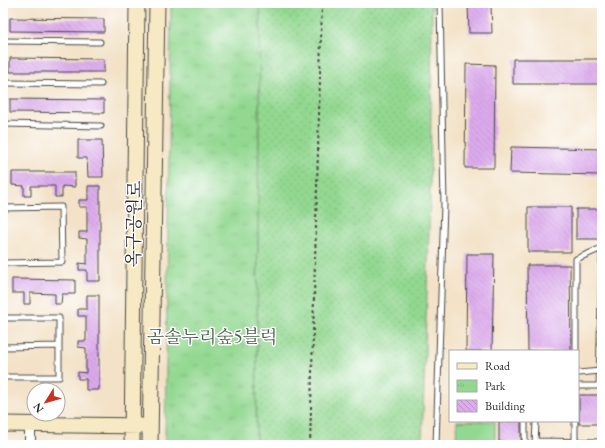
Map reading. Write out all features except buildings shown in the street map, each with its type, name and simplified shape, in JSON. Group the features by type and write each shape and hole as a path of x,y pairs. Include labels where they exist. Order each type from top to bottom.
{"street":[{"name":"옥구공원로","path":"132,445 137,3"},
{"name":"옥구공원로","path":"150,445 157,3"},
{"path":"3,424 150,426"},
{"path":"30,425 30,445"}],"lane":[{"path":"436,445 444,205 440,3"},
{"path":"3,41 100,42"},
{"path":"3,83 101,84"},
{"path":"3,124 102,126"},
{"path":"3,208 61,207 62,262 3,263"},
{"path":"576,350 576,259 602,248"},
{"path":"579,386 600,386 602,253"},
{"path":"3,318 59,318 59,377 3,377"},
{"path":"3,347 59,346"},
{"path":"579,372 601,371"},
{"path":"525,422 525,445"},
{"path":"536,422 535,443 602,442"},
{"path":"575,422 575,442"}],"path":[{"path":"310,445 322,3"}],"green space":[{"name":"곰솔누리숲5블럭","path":"171,3 260,3 256,445 165,445"},
{"path":"260,3 432,3 430,198 422,445 256,445"},
{"path":"457,422 495,422 495,440 456,441"}]}
